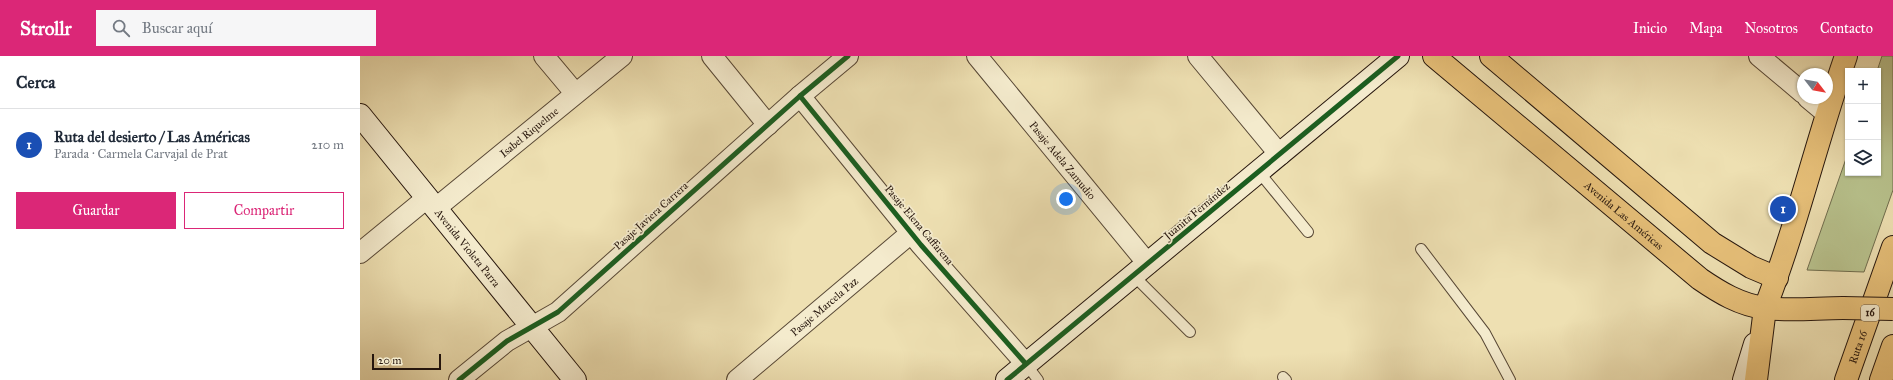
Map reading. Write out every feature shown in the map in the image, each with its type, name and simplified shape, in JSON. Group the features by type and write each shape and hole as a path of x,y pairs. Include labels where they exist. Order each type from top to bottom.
{"main road":[{"name":"Avenida Las Américas","path":"1434,56 1700,279 1718,291 1737,300 1765,308 1893,309"},
{"path":"1491,56 1712,243 1751,267 1777,278"},
{"path":"1756,380 1765,308 1777,278 1826,113 1846,56"},
{"name":"Ruta 16","path":"1846,380 1893,247"},
{"path":"1881,380 1893,346"}],"street":[{"path":"544,56 575,94"},
{"name":"Isabel Riquelme","path":"360,253 431,203 575,94 622,56"},
{"path":"712,56 768,125"},
{"name":"Pasaje Javiera Carrera","path":"459,380 508,341 558,312 800,96 848,56"},
{"name":"Pasaje Adela Zamudio","path":"977,56 1141,270"},
{"path":"1198,56 1280,155"},
{"name":"Juanita Fernández","path":"1007,380 1032,372 1141,270 1398,56"},
{"path":"1759,56 1797,88"},
{"name":"Pasaje Elena Caffarena","path":"800,96 911,233 1032,372"},
{"path":"1815,104 1826,113"},
{"name":"Avenida Violeta Parra","path":"360,115 575,380"},
{"name":"Pasaje Marcela Paz","path":"737,380 911,233"},
{"path":"1744,380 1765,308"}],"lane":[{"path":"1259,172 1308,232"},
{"path":"1421,249 1485,333 1510,380"},
{"path":"1141,270 1190,332"}],"green space":[{"path":"1882,56 1893,56 1893,190 1864,272 1807,270 1845,162 1845,176 1881,176 1881,68 1878,68"}],"cycle path":[{"path":"459,380 507,341 558,312 800,96 848,56"},
{"path":"1007,380 1398,56"},
{"path":"800,96 921,245 1026,364"}],"place":[{"name":"Ruta del desierto / Las Américas","path":"1783,209"}]}
